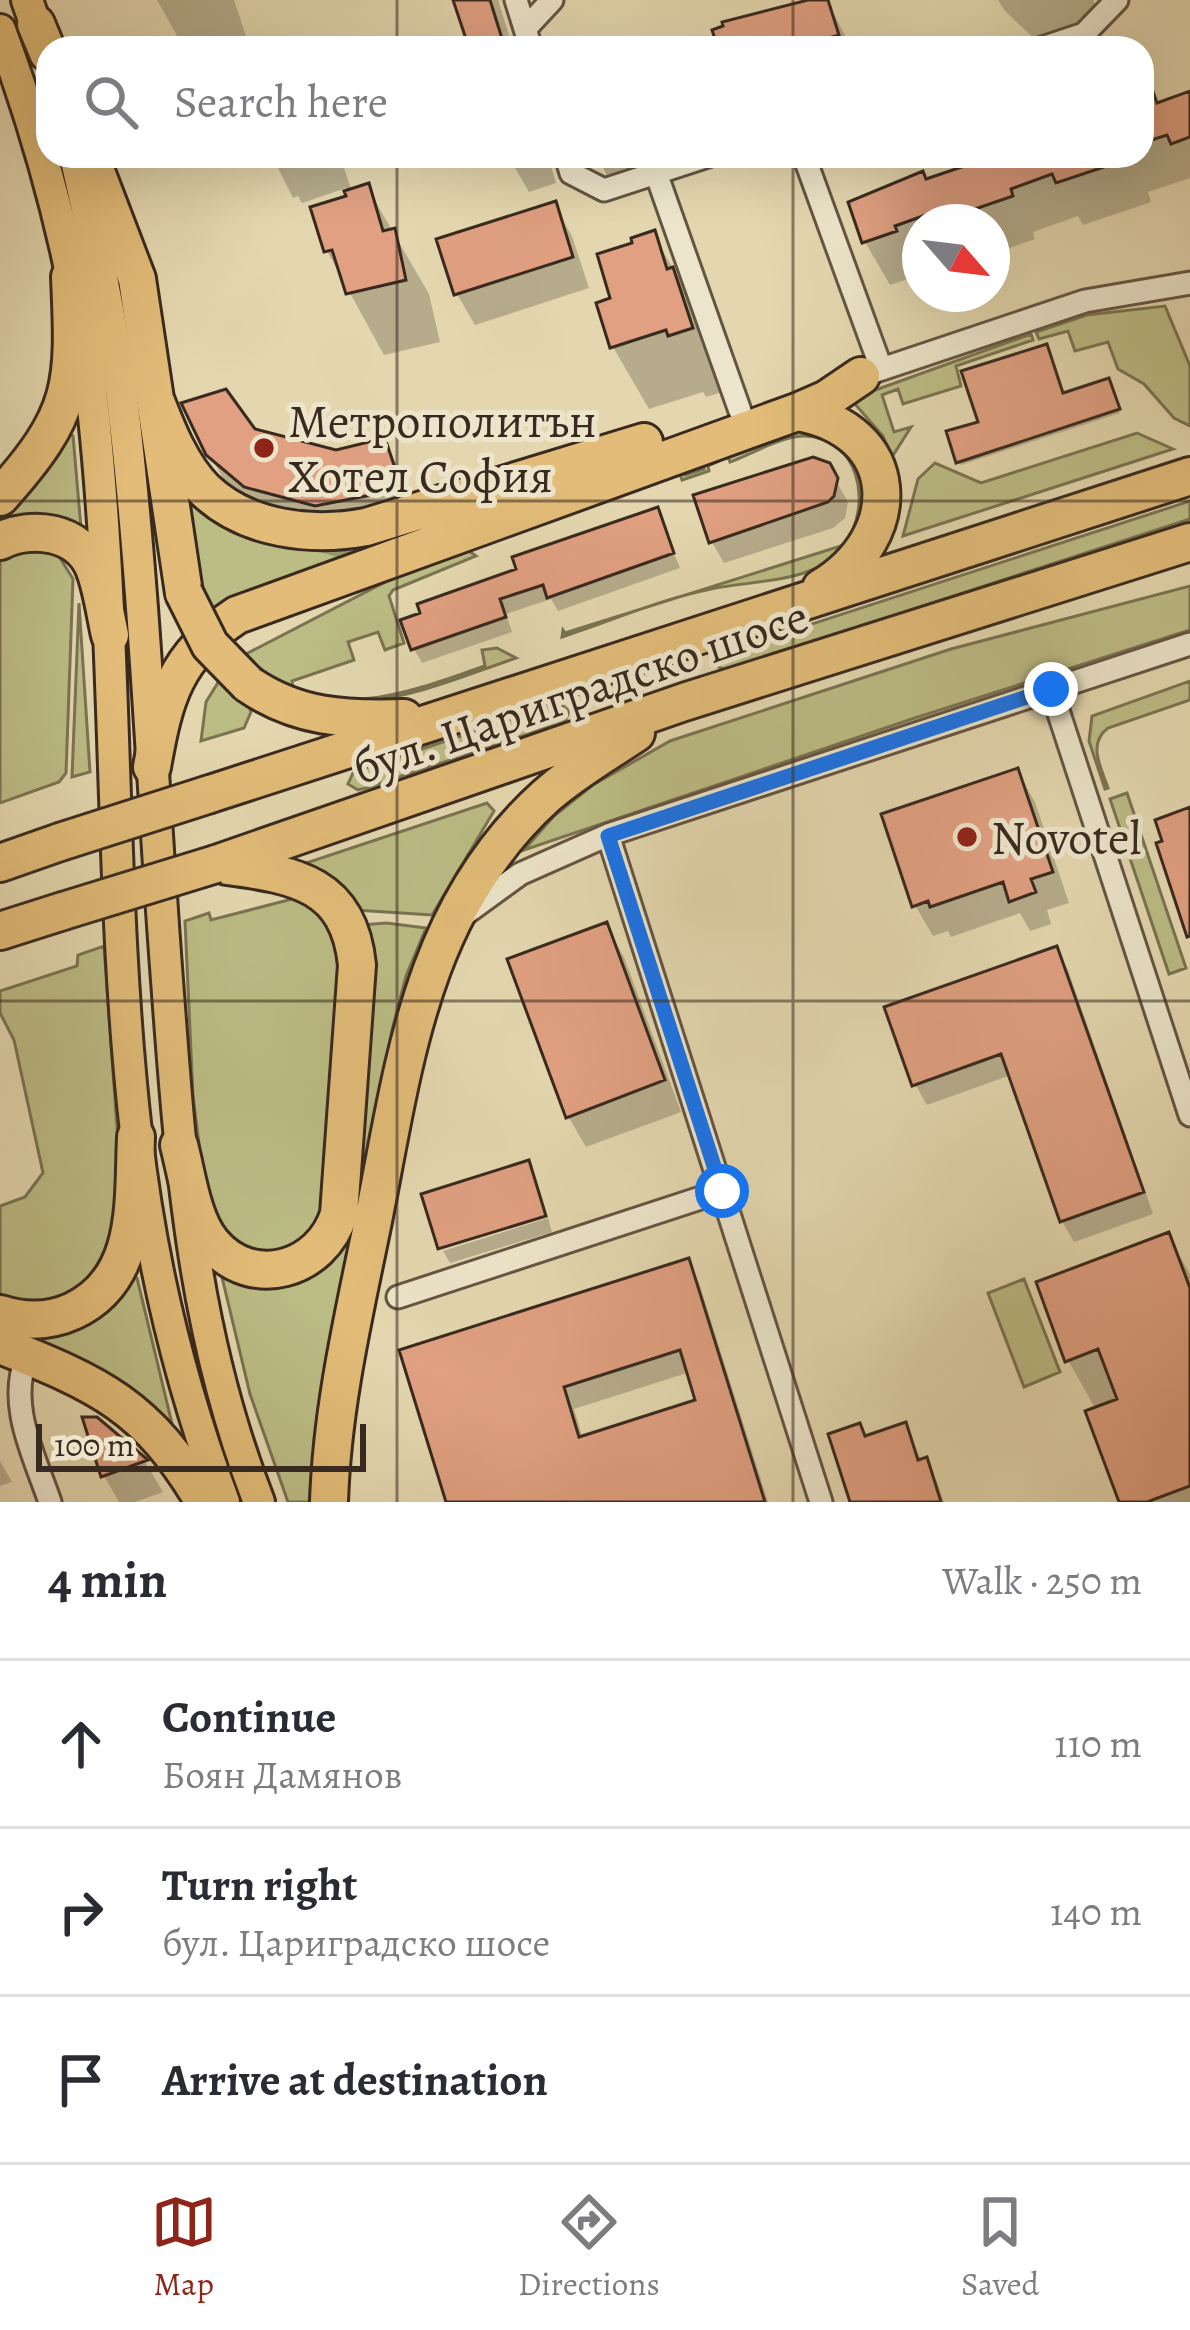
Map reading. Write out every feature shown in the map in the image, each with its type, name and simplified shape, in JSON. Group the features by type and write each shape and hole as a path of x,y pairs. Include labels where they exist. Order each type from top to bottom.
{"highway":[{"path":"95,168 137,279 184,593 210,645 248,684 275,700 320,716 356,720 450,717"},
{"path":"0,496 51,434 65,405 70,376 70,278"},
{"path":"152,767 160,721 175,679 197,647 237,616 797,412 827,400 871,372"},
{"path":"155,399 170,436 207,492 271,525 314,532 366,527 824,382 871,372"},
{"path":"774,611 842,575 867,547 880,514 879,478 868,448 845,427 797,412"},
{"name":"бул. Цариградско шосе","path":"0,863 1190,476"},
{"path":"0,541 34,531 77,546 94,568 110,635"},
{"name":"бул. Цариградско шосе","path":"0,931 216,864 685,702 1190,542"},
{"path":"1083,576 1190,568"},
{"path":"329,1502 336,1413 408,1046 446,930 491,857 547,795 685,702"},
{"path":"179,1145 204,1229 225,1255 259,1268 291,1266 307,1260 328,1239 339,1214 357,965 353,938 339,908 316,888 278,873 216,864"},
{"path":"0,1313 31,1320 63,1316 98,1297 110,1284 128,1247 136,1137"},
{"path":"14,1351 76,1376 130,1408 172,1454 204,1502"}],"main road":[{"path":"28,27 36,112"},
{"path":"43,168 70,278 93,415 110,635 136,1137 171,1330 224,1502"},
{"path":"78,168 123,402 189,1241 223,1392 260,1502"}],"street":[{"path":"516,0 527,36"},
{"path":"529,36 552,0"},
{"path":"1078,36 1117,0"},
{"path":"570,168 604,190 671,168"},
{"path":"808,168 871,372 1085,301 1190,284"},
{"path":"656,173 740,411"},
{"path":"446,930 520,874 608,836 1190,644"},
{"path":"1051,689 1190,1115"},
{"path":"608,836 821,1502"},
{"path":"398,1297 722,1191"},
{"path":"14,1351 23,1426 50,1502"}],"green space":[{"path":"1165,306 1190,366 1190,426 1174,418 1144,384 1118,369 1108,342 1075,351 1068,331 1039,339 1036,332 1087,315"},
{"path":"1031,334 1033,340 956,366 961,386 903,404 898,389 882,395 894,432 911,427 892,457 883,436 854,403 856,397"},
{"path":"800,430 826,438 849,454 864,492 863,517 844,545 858,511 856,475 837,447 822,439 794,437 730,462 728,457 708,466 709,471 682,480 679,471 685,475 704,469 702,462"},
{"path":"68,433 73,436 81,528 0,526 0,510"},
{"path":"1137,433 1173,449 903,536 918,479 935,463 981,483"},
{"path":"188,501 234,528 278,545 324,550 379,540 382,548 212,612 202,587"},
{"path":"1190,501 1190,519 748,663 725,670 717,666 717,658 726,652"},
{"path":"18,545 65,552 60,558 73,579 66,773 59,782 0,803 0,555"},
{"path":"844,545 833,557 802,574 681,596"},
{"path":"469,551 476,556 393,590 389,596 404,643 385,650 378,632 348,642 354,660 292,681 293,687 341,699 365,699 413,690 485,666 482,650 497,648 516,658 410,693 376,700 342,701 309,695 276,680 244,655 395,577"},
{"path":"1190,586 1190,630 524,850 554,816 593,785 670,741 951,649"},
{"path":"79,603 90,772 72,777"},
{"path":"643,608 562,637 563,630"},
{"path":"219,681 251,712 244,728 201,741 206,702"},
{"path":"1190,681 1190,700 1102,734 1097,748 1105,789 1089,741 1092,716"},
{"path":"560,703 569,711 565,722 366,788 358,790 348,784 359,770"},
{"path":"1127,793 1186,968 1169,974 1110,799"},
{"path":"487,803 494,811 432,915 355,910 300,865"},
{"path":"292,899 319,910 342,945 327,1210 308,1243 262,1255 226,1240 206,1200 193,1096 185,921 209,913 211,920"},
{"path":"362,925 426,928 406,976 392,1030 317,1421 309,1502 288,1502 250,1394 221,1273 323,1264"},
{"path":"104,946 123,1211 94,1284 38,1307 0,1299 0,1206 25,1197 43,1173 14,1040 0,1013 0,991 77,966 78,955"},
{"path":"133,1276 173,1428 68,1358 12,1329"},
{"path":"1024,1279 1060,1372 1024,1387 988,1293"}],"building":[{"path":"453,0 490,0 501,36 465,36"},
{"path":"808,0 828,0 839,35 714,36 712,30 723,26 722,22"},
{"path":"1190,91 1190,137 1171,144 1167,135 1154,139 1154,94 1157,103"},
{"path":"959,168 1101,168 1056,183 1052,174 1011,189 1013,196 990,204 902,204 897,231 862,243 848,202 923,171 926,179"},
{"path":"369,183 383,231 395,228 406,280 346,294 332,250 324,252 310,207"},
{"path":"556,201 573,257 454,295 436,239"},
{"path":"655,230 693,328 668,336 666,330 610,348 596,303 610,298 597,254"},
{"path":"1047,344 1063,393 1109,378 1120,409 956,463 946,431 978,422 961,371"},
{"name":"Метрополитън Хотел София","path":"226,389 255,429 336,450 385,438 402,489 315,506 244,487 206,455 181,403"},
{"path":"813,457 830,463 838,478 828,502 709,543 693,495"},
{"path":"658,507 674,553 547,598 543,585 500,599 506,617 411,650 400,620 420,613 417,604 516,569 512,557"},
{"path":"1018,768 1053,872 1031,879 1036,892 1009,902 1003,882 930,907 928,901 912,907 881,814"},
{"path":"1190,807 1187,937 1156,843 1162,841 1155,820"},
{"path":"607,922 665,1080 566,1118 507,959"},
{"path":"1057,946 1144,1192 1060,1222 1001,1054 912,1086 884,1007"},
{"path":"529,1160 546,1216 438,1249 421,1194"},
{"path":"1169,1232 1190,1288 1190,1486 1147,1502 1119,1502 1085,1411 1117,1399 1098,1349 1065,1362 1036,1282"},
{"path":"689,1258 765,1502 446,1502 399,1350","holes":["680,1350 695,1400 579,1437 564,1387"]},
{"path":"82,1417 97,1417 148,1460 101,1477"},
{"path":"906,1422 918,1460 927,1457 941,1502 850,1502 828,1434 860,1423 865,1436"}],"place":[{"name":"Метрополитън Хотел София","path":"264,448"},
{"name":"Novotel","path":"967,837"}],"route":[{"path":"722,1191 608,836 1051,689"}]}
